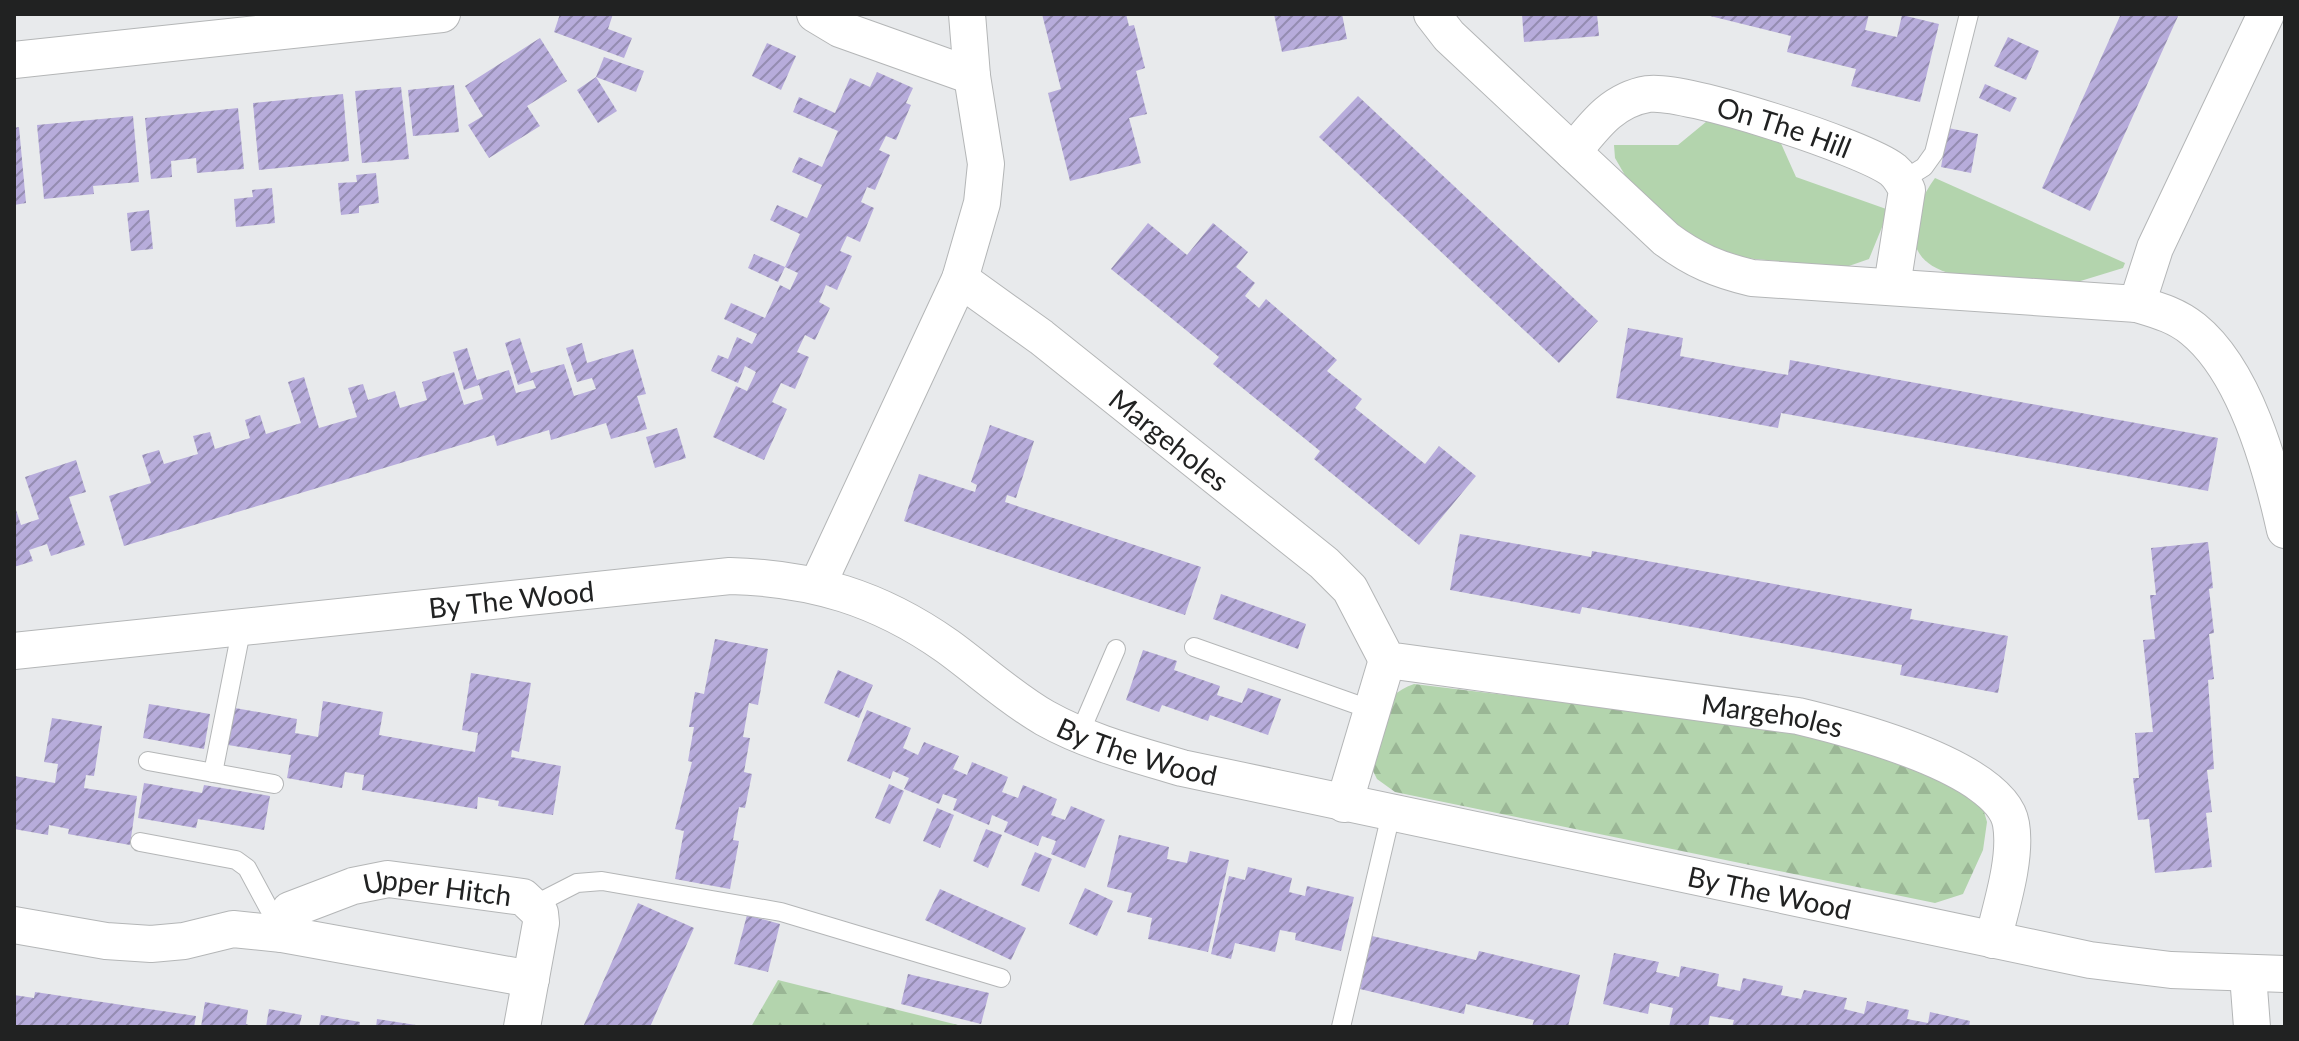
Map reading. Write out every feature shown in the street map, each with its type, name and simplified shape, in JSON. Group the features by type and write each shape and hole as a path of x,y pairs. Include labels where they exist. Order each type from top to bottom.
{"street":[{"path":"14,60 442,14"},
{"path":"815,14 840,29 972,76"},
{"path":"818,584 960,279 987,181 972,76 967,14"},
{"path":"1432,14 1449,36 1666,239 1694,260 1719,271 1752,278 2137,304 2169,314 2191,327 2225,364 2247,408 2285,530"},
{"path":"2137,304 2155,248 2266,14"},
{"name":"On The Hill","path":"1573,152 1603,115 1621,103 1667,93 1761,118 1880,162 1903,180"},
{"path":"1892,286 1897,235 1906,205 1907,190 1903,180"},
{"name":"Margeholes","path":"960,279 1041,337 1324,563 1350,589 1387,660 1798,716 1839,726 1960,770 1999,800 2011,823 2007,880 1993,940"},
{"name":"By The Wood","path":"14,651 730,576 773,577 818,584 882,608 919,628 1042,716 1079,735 1182,768 2090,960 2248,975 2285,974"},
{"path":"1344,804 1387,660"},
{"name":"Upper Hitch","path":"282,934 290,910 372,881 388,879 523,897 534,905 541,923 522,1027"},
{"path":"14,925 151,944 184,941 233,929 282,934 531,979"},
{"path":"2248,975 2252,1027"}],"lane":[{"path":"1903,180 1924,167 1934,153 1969,14"},
{"path":"213,773 242,626"},
{"path":"1194,647 1372,710"},
{"path":"1079,735 1116,649"},
{"path":"148,761 274,784"},
{"path":"1341,1027 1391,814"},
{"path":"140,842 236,860 247,868 282,934"},
{"path":"534,905 577,883 602,881 781,912 1001,978"}],"green space":[{"path":"1712,117 1779,139 1796,177 1889,210 1869,259 1846,267 1733,257 1690,237 1626,177 1615,158 1614,145 1678,145"},
{"path":"1935,178 2125,263 2123,268 2074,283 1952,274 1935,267 1923,258 1916,247 1914,235 1919,207"},
{"path":"1414,684 1785,729 1850,743 1964,786 1981,801 1987,822 1983,850 1963,894 1935,903 1395,792 1377,779 1367,759 1376,724 1386,704 1393,696"},
{"path":"778,980 966,1027 751,1027"}],"building":[{"path":"560,14 613,14 608,29 632,38 624,58 554,32"},
{"path":"1042,14 1126,14 1129,26 1134,25 1145,68 1136,71 1147,114 1129,118 1141,163 1070,181 1048,93 1061,89"},
{"path":"1274,14 1342,14 1347,39 1282,52"},
{"path":"1522,14 1597,14 1599,36 1524,42"},
{"path":"1702,14 1869,14 1865,30 1897,37 1902,15 1939,24 1920,102 1851,86 1856,69 1787,52 1791,36"},
{"path":"2121,14 2179,14 2090,211 2042,188"},
{"path":"2008,37 2039,51 2026,80 1994,66"},
{"path":"540,38 567,81 527,106 540,126 489,158 468,125 483,116 465,86"},
{"path":"767,43 796,56 781,90 752,76"},
{"path":"604,57 644,71 636,92 596,77"},
{"path":"877,72 913,88 906,103 911,105 896,140 886,136 879,150 890,155 875,190 867,187 861,202 874,208 860,242 847,236 840,251 852,256 837,290 826,285 819,302 830,308 815,340 805,335 797,352 809,357 795,389 781,383 772,402 787,409 764,460 713,437 736,386 747,391 756,372 745,366 738,383 711,371 718,355 728,359 737,337 752,344 757,334 724,319 731,303 765,318 780,285 790,290 798,273 785,267 800,234 770,220 777,205 807,218 822,185 792,172 799,157 822,167 838,131 793,112 799,97 835,113 850,78 870,87"},
{"path":"596,77 617,111 598,123 577,90"},
{"path":"1985,84 2017,98 2010,112 1979,98"},
{"path":"454,85 459,132 413,136 408,90"},
{"path":"401,87 409,159 362,163 355,91"},
{"path":"343,94 349,161 259,170 253,103"},
{"path":"1358,96 1598,321 1559,363 1319,137"},
{"path":"238,108 244,169 197,173 196,158 171,161 172,177 151,179 145,118"},
{"path":"133,116 139,182 93,186 94,194 44,199 37,125"},
{"path":"19,127 26,203 14,205 14,128"},
{"path":"1948,128 1978,134 1971,173 1941,167"},
{"path":"376,173 379,203 359,206 359,213 341,215 338,183 357,182 356,175"},
{"path":"272,188 275,223 236,227 234,199 253,197 252,190"},
{"path":"149,210 153,249 131,251 127,213"},
{"path":"1148,223 1187,255 1213,223 1248,252 1236,267 1255,283 1245,296 1259,308 1266,299 1337,360 1327,371 1362,399 1355,408 1425,464 1439,446 1476,476 1419,545 1314,459 1320,451 1213,364 1219,357 1111,269"},
{"path":"754,254 785,267 778,282 748,268"},
{"path":"1628,328 1683,338 1680,356 1788,375 1790,360 2218,438 2208,491 1781,413 1778,428 1616,398"},
{"path":"520,338 531,373 564,364 574,396 596,389 592,378 577,382 566,348 582,343 587,363 633,349 646,394 637,396 647,429 611,439 606,423 551,440 549,430 497,446 494,435 124,546 109,496 151,483 142,455 159,450 164,464 198,454 193,436 210,432 215,449 250,438 245,420 260,415 266,434 301,423 288,382 304,377 319,428 357,417 348,388 363,384 368,400 395,391 400,408 427,400 422,382 454,372 464,405 483,399 479,385 464,390 453,352 467,348 477,380 509,370 516,393 536,388 533,380 518,385 505,343"},
{"path":"990,425 1034,441 1016,498 1007,495 1005,502 1201,567 1185,615 904,521 919,474 975,492 977,485 971,482"},
{"path":"677,428 686,458 655,468 646,437"},
{"path":"76,460 86,492 69,497 85,545 51,556 47,544 29,550 33,561 14,567 14,504 21,525 39,519 25,477"},
{"path":"1460,534 1591,557 1592,551 1912,609 1910,619 2008,636 1998,693 1900,675 1902,665 1582,607 1580,614 1450,590"},
{"path":"2208,542 2213,588 2209,589 2214,633 2209,634 2214,679 2208,680 2214,769 2207,770 2212,812 2206,813 2212,867 2155,873 2149,819 2138,820 2133,778 2139,778 2135,733 2153,732 2143,640 2155,639 2150,595 2156,595 2151,548"},
{"path":"1221,594 1306,624 1298,649 1213,619"},
{"path":"715,639 768,649 758,705 749,703 743,737 750,738 744,772 752,774 745,808 739,807 733,840 739,841 730,889 675,879 684,831 675,829 692,762 688,761 694,727 689,727 695,692 704,694"},
{"path":"1143,650 1177,661 1174,670 1220,686 1217,695 1242,703 1248,688 1281,699 1268,735 1210,715 1208,721 1162,705 1159,712 1126,700"},
{"path":"838,670 873,685 859,718 824,703"},
{"path":"471,673 531,683 519,752 512,750 511,757 561,766 553,815 498,806 499,801 478,797 477,809 362,790 364,775 345,772 342,788 287,778 291,755 228,745 235,708 297,719 295,733 318,737 323,701 383,712 379,735 475,752 478,733 462,730"},
{"path":"149,704 210,714 204,749 143,738"},
{"path":"867,710 911,728 903,748 918,755 924,742 959,756 953,769 967,775 972,762 1008,777 1002,792 1018,798 1023,785 1057,799 1051,815 1065,820 1071,806 1105,820 1085,868 1051,854 1056,841 1042,836 1038,846 1004,832 1008,822 992,815 989,825 953,810 957,799 943,794 939,804 904,789 909,778 893,771 890,779 847,761"},
{"path":"52,718 102,726 94,776 86,775 84,788 137,796 130,845 68,834 69,829 49,825 48,835 14,829 14,776 55,783 58,764 44,762"},
{"path":"144,783 202,793 204,785 270,796 264,830 198,819 196,828 138,818"},
{"path":"889,784 904,791 890,824 875,818"},
{"path":"937,808 954,815 940,848 923,841"},
{"path":"986,829 1002,835 988,868 973,861"},
{"path":"1119,835 1169,847 1167,859 1187,863 1190,851 1229,860 1208,952 1148,939 1152,918 1127,912 1132,893 1107,887"},
{"path":"1035,852 1052,859 1039,892 1021,885"},
{"path":"1248,867 1292,878 1289,892 1305,896 1307,886 1354,897 1341,951 1295,940 1296,933 1280,930 1275,952 1235,943 1231,959 1211,954 1229,876 1245,880"},
{"path":"1085,888 1113,901 1097,936 1069,924"},
{"path":"940,889 1026,928 1011,960 925,920"},
{"path":"638,903 694,928 650,1027 583,1027"},
{"path":"747,915 780,924 768,972 734,964"},
{"path":"1372,936 1476,960 1479,951 1580,975 1568,1027 1532,1027 1534,1020 1466,1004 1464,1014 1360,989"},
{"path":"1614,953 1659,962 1656,972 1679,977 1681,966 1719,974 1717,986 1740,991 1743,978 1783,986 1781,995 1801,999 1804,990 1847,998 1844,1009 1864,1014 1867,1001 1909,1010 1907,1019 1928,1023 1930,1012 1970,1021 1969,1027 1732,1027 1734,1020 1710,1016 1708,1027 1669,1027 1673,1008 1650,1003 1648,1014 1603,1004"},
{"path":"908,974 989,993 981,1024 901,1004"},
{"path":"35,992 196,1016 194,1027 14,1027 14,995 34,998"},
{"path":"205,1002 248,1010 246,1024 254,1027 201,1027"},
{"path":"269,1009 302,1015 299,1027 266,1027"},
{"path":"321,1015 360,1022 359,1027 319,1027"},
{"path":"377,1019 416,1025 416,1027 376,1027"}]}
